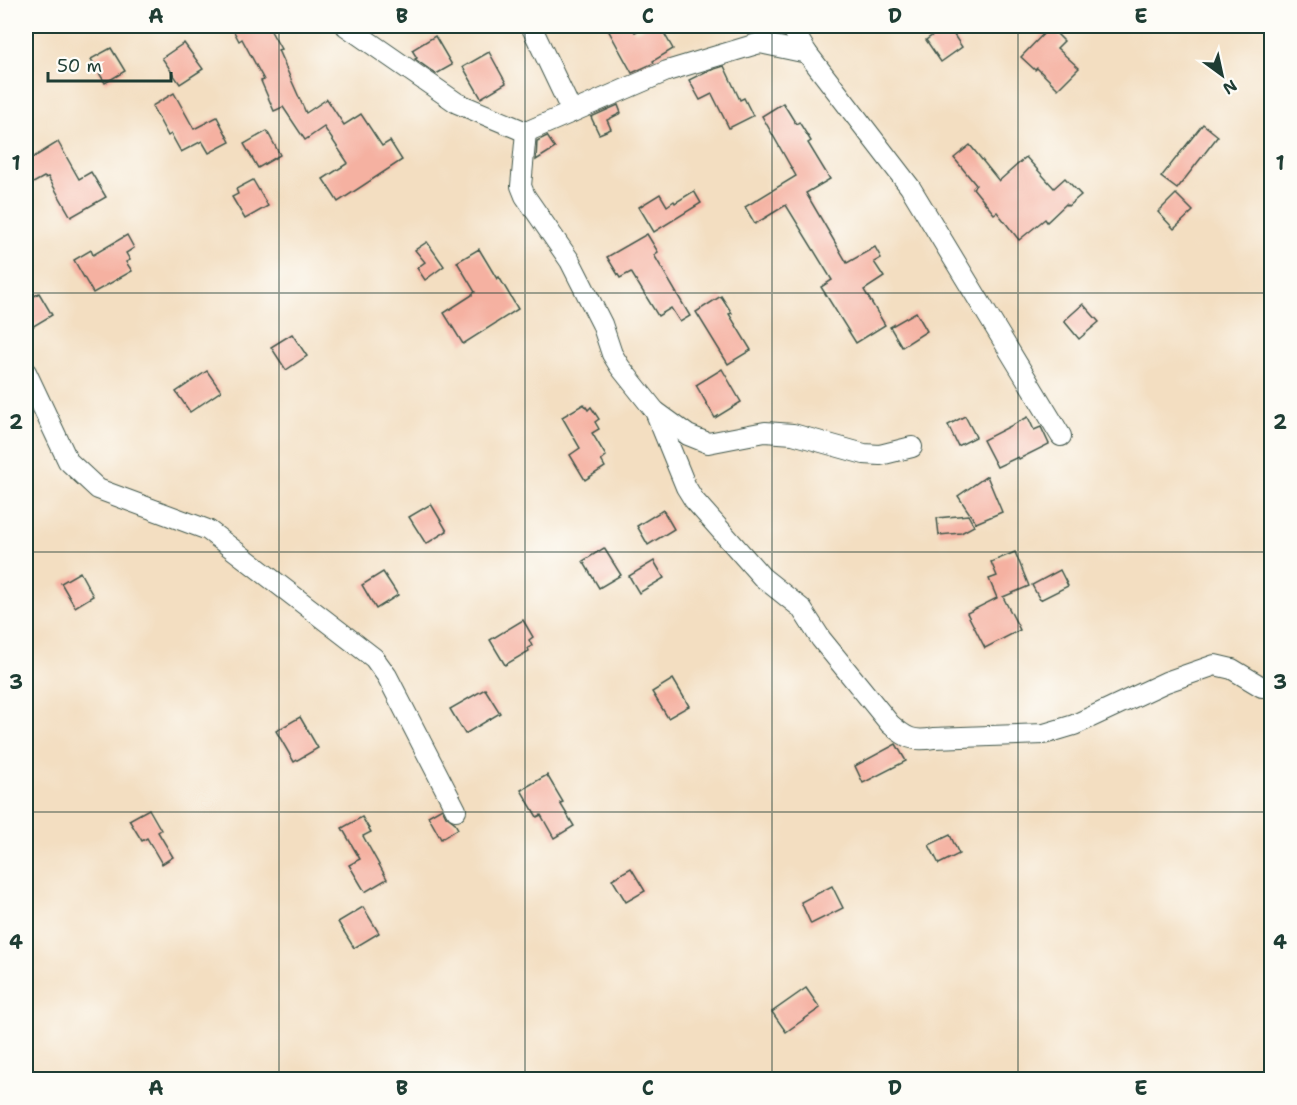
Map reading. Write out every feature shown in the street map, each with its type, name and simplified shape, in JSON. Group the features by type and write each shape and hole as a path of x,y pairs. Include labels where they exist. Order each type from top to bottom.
{"street":[{"path":"346,26 457,103 526,132 667,71 760,43 807,53"},
{"path":"531,26 572,112"},
{"path":"791,26 807,53 910,187 1061,436"},
{"path":"526,132 521,186 525,196 570,261 602,324 612,354 655,411 688,435 708,443 765,432 793,434 864,454 880,455 912,447"},
{"path":"26,372 69,461 98,489 208,530 374,658 387,676 456,810"},
{"path":"655,411 686,487 694,500 762,577 801,608 821,639 890,724 903,735 919,741 934,738 1044,734 1074,725 1166,682 1215,665 1232,669 1262,687"}],"building":[{"path":"231,26 268,26 281,49 278,50 306,113 327,99 344,125 361,114 382,146 390,141 402,160 338,202 323,179 348,163 324,127 305,140 283,107 274,111 261,81 264,80 242,39 239,41"},
{"path":"606,26 631,26 635,32 647,26 660,26 673,49 653,61 654,63 632,73"},
{"path":"946,26 962,47 941,62 926,40"},
{"path":"1050,27 1064,41 1057,48 1079,68 1058,89 1037,68 1035,70 1021,57"},
{"path":"435,36 452,65 436,74 415,59 417,58 412,50"},
{"path":"184,43 203,69 180,84 162,58"},
{"path":"111,48 125,71 105,83 91,59"},
{"path":"489,52 506,83 481,98 463,67"},
{"path":"724,66 740,100 744,98 753,116 729,128 712,94 700,100 689,80"},
{"path":"174,93 194,129 217,117 230,142 209,153 202,141 181,152 171,134 168,136 152,106"},
{"path":"783,103 796,124 799,122 811,141 808,143 830,179 806,193 847,263 875,247 881,258 874,262 884,277 864,290 885,325 856,343 821,287 832,280 786,205 755,224 745,207 796,176 762,116"},
{"path":"618,105 621,113 607,120 611,129 599,134 591,117"},
{"path":"1203,124 1218,136 1177,189 1161,177"},
{"path":"267,131 280,155 258,168 244,144"},
{"path":"547,136 555,148 536,160 537,141"},
{"path":"58,142 79,179 91,172 106,197 71,217 48,177 26,187 26,162"},
{"path":"970,145 999,181 1026,157 1054,188 1065,178 1081,195 1068,206 1066,204 1047,222 1045,219 1019,240 997,212 994,214 973,188 976,185 954,158"},
{"path":"253,180 268,206 245,219 232,197 238,194 236,189"},
{"path":"694,191 701,203 654,232 639,207 660,194 667,206"},
{"path":"1176,194 1193,211 1174,229 1158,212"},
{"path":"647,234 658,252 654,255 690,316 680,322 671,308 658,316 631,272 620,278 607,257"},
{"path":"127,235 134,248 126,253 130,260 126,262 132,271 93,293 74,260 91,250 93,255"},
{"path":"427,242 444,266 425,280 417,268 425,262 415,250"},
{"path":"479,249 518,309 463,344 444,313 475,292 457,262"},
{"path":"39,293 52,315 32,327 26,315 26,301"},
{"path":"721,296 751,350 728,364 696,312"},
{"path":"1083,304 1099,322 1079,339 1064,321"},
{"path":"916,312 927,331 902,347 890,327"},
{"path":"292,334 307,356 286,370 271,347"},
{"path":"722,369 741,402 715,418 696,385"},
{"path":"207,371 221,391 190,412 176,392"},
{"path":"584,404 588,410 591,407 599,419 595,422 599,429 592,433 606,456 601,460 605,467 585,480 570,455 580,448 562,417"},
{"path":"965,416 976,437 958,446 948,425"},
{"path":"1028,417 1034,430 1041,427 1049,444 997,467 983,440"},
{"path":"987,476 1002,512 976,523 958,496"},
{"path":"431,504 447,531 426,544 409,517"},
{"path":"663,510 674,529 648,545 637,526"},
{"path":"968,515 974,526 961,533 939,535 937,518"},
{"path":"604,548 621,575 599,588 583,561"},
{"path":"1015,552 1029,586 1003,597 1020,630 985,648 967,613 997,598 989,579 997,576 991,562"},
{"path":"654,561 664,578 639,593 629,576"},
{"path":"1060,570 1068,586 1040,600 1032,585"},
{"path":"80,572 93,596 75,607 61,583"},
{"path":"383,572 398,595 376,609 362,585"},
{"path":"523,620 533,637 529,640 532,646 528,648 529,651 505,665 490,640"},
{"path":"673,679 689,706 668,718 652,692"},
{"path":"485,689 500,713 465,734 450,709"},
{"path":"300,717 318,748 294,762 276,731"},
{"path":"896,744 906,761 863,783 855,766"},
{"path":"547,775 574,826 554,838 541,815 537,817 521,790"},
{"path":"442,808 458,829 441,839 428,816"},
{"path":"149,809 161,830 158,832 173,857 162,864 147,838 142,841 129,820"},
{"path":"362,817 371,832 363,836 387,879 365,892 349,865 360,859 342,828"},
{"path":"950,835 959,854 939,864 929,845"},
{"path":"631,868 645,891 626,902 612,879"},
{"path":"832,886 843,908 811,924 801,902"},
{"path":"363,907 379,933 354,948 338,922"},
{"path":"806,988 820,1008 786,1032 772,1012"}]}
